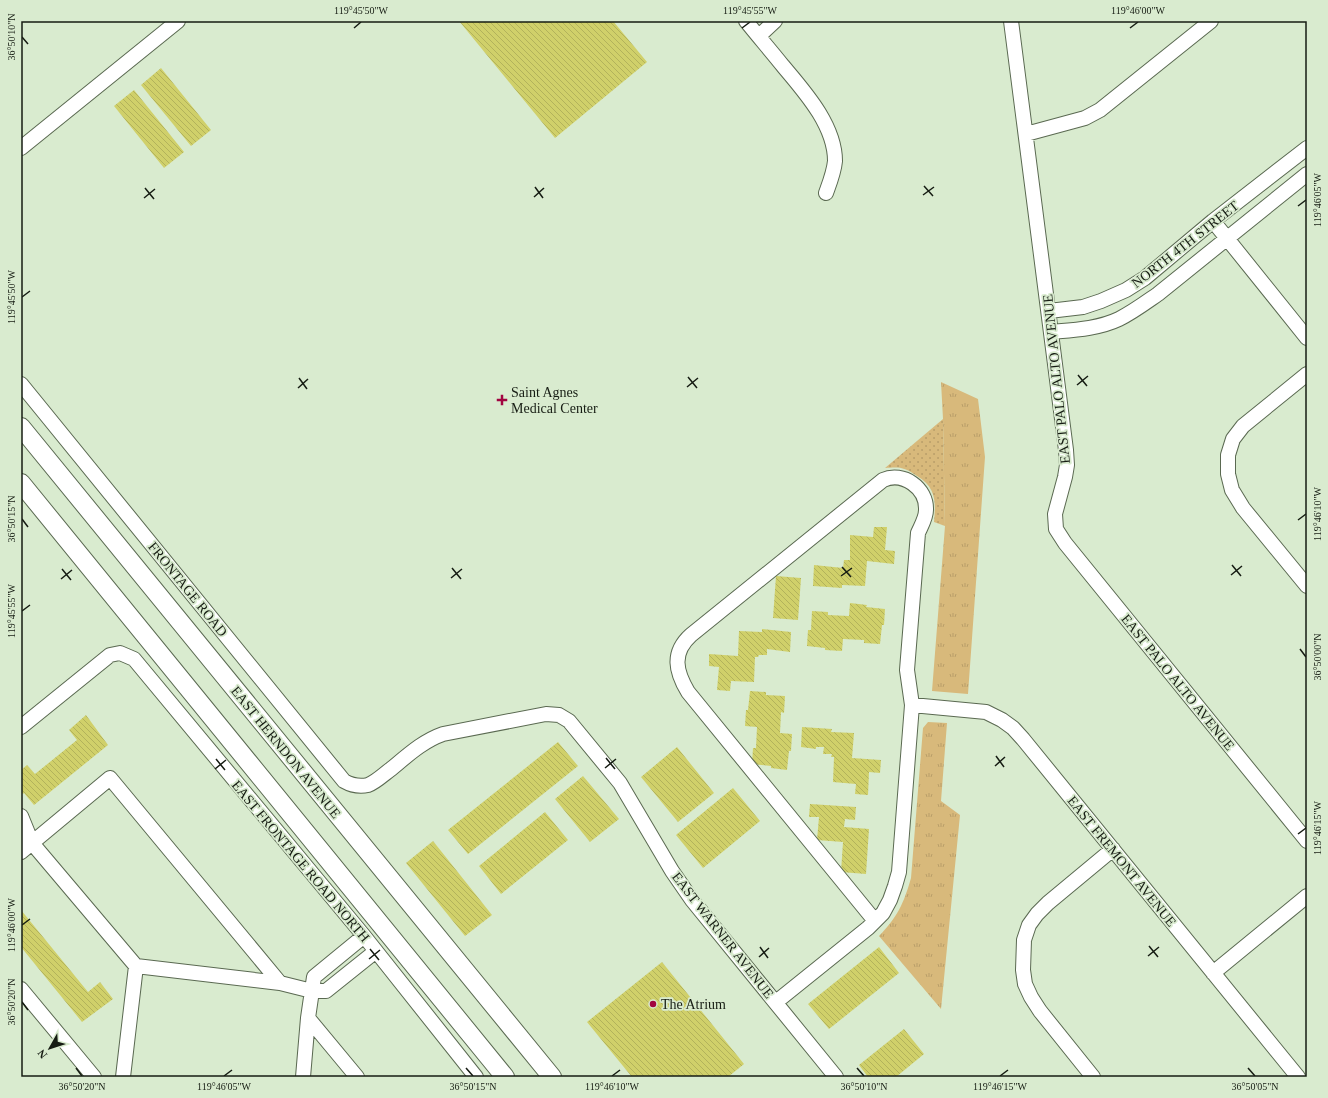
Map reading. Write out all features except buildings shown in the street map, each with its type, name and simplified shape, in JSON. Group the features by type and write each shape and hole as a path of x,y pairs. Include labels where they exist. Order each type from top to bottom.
{"main road":[{"name":"EAST HERNDON AVENUE","path":"21,428 552,1077"},
{"path":"21,483 505,1077"}],"street":[{"path":"21,148 178,21"},
{"path":"746,21 808,97 823,120 831,138 835,159 833,175 826,193"},
{"path":"758,36 775,21"},
{"name":"EAST PALO ALTO AVENUE","path":"1011,21 1067,458 1065,478 1055,514 1056,529 1065,543 1307,841"},
{"path":"1026,134 1085,118 1100,110 1211,21"},
{"name":"NORTH 4TH STREET","path":"1049,311 1084,306 1101,301 1126,290 1144,278 1213,221 1307,148"},
{"name":"NORTH 4TH STREET","path":"1051,332 1087,328 1118,319 1138,308 1158,294 1307,174"},
{"path":"1213,221 1307,338"},
{"path":"1307,374 1243,426 1233,439 1228,455 1228,474 1232,490 1243,508 1307,586"},
{"name":"FRONTAGE ROAD","path":"21,384 344,781 359,786"},
{"path":"776,1002 868,928 875,921 883,913 890,900 899,872 912,705 907,670 918,534 924,520 926,510 923,495 915,485 904,479 891,477 883,480 691,635 681,647 677,658 680,680 688,692 875,921"},
{"name":"EAST FRONTAGE ROAD NORTH","path":"21,727 110,655 120,653 134,659 364,936 476,1077"},
{"name":"EAST FREMONT AVENUE","path":"912,705 986,712 1002,720 1013,728 1298,1077"},
{"name":"EAST WARNER AVENUE","path":"359,786 369,784 382,777 418,747 435,736 546,714 559,715 569,721 578,730 616,778 672,872 692,900 836,1077"},
{"path":"21,852 27,839 110,778 280,983"},
{"path":"21,816 27,839 136,966 280,983 312,991 326,991 376,951"},
{"path":"1093,1077 1031,998 1025,984 1023,970 1024,940 1029,925 1037,914 1048,903 1113,850"},
{"path":"1213,973 1307,896"},
{"path":"303,1077 308,1018 314,977 364,936"},
{"path":"123,1077 136,966"},
{"path":"21,989 94,1077"},
{"path":"308,1018 357,1077"}],"green space":[{"path":"941,382 978,399 985,457 968,694 932,691 945,526"},
{"path":"943,419 945,526 934,522 935,502 931,490 923,480 905,469 885,468"},
{"path":"928,722 947,723 941,801 960,815 941,1009 879,936 891,923 899,910 906,895 911,878 923,728"}],"place":[{"name":"Saint Agnes Medical Center","path":"502,400"},
{"name":"The Atrium","path":"653,1004"}]}
